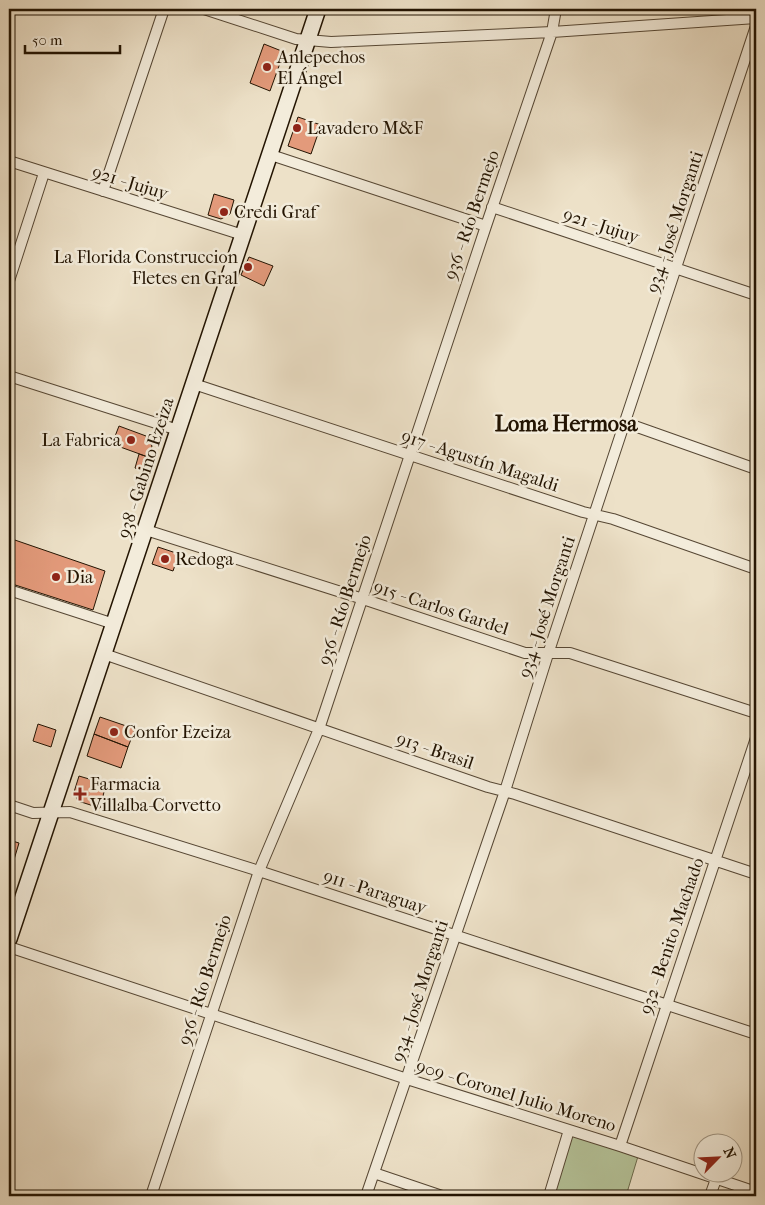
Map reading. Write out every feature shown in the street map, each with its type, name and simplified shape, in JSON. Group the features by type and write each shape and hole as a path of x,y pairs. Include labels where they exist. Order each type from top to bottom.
{"street":[{"path":"103,191 164,9"},
{"path":"204,9 296,39 331,42 552,32 756,18"},
{"name":"938 - Gabino Ezeiza","path":"9,939 318,9"},
{"name":"936 - Río Bermejo","path":"151,1196 259,871 319,729 552,32 556,9"},
{"name":"934 - José Morganti","path":"366,1196 505,792 548,654 756,26"},
{"path":"271,155 486,226"},
{"name":"921 - Jujuy","path":"9,161 243,235"},
{"path":"9,281 44,173"},
{"name":"921 - Jujuy","path":"492,207 756,295"},
{"path":"9,376 178,430"},
{"name":"917 - Agustín Magaldi","path":"194,384 594,515 613,519 756,569"},
{"path":"626,423 756,469"},
{"name":"915 - Carlos Gardel","path":"146,530 525,653 570,653 756,713"},
{"path":"9,590 114,624"},
{"name":"913 - Brasil","path":"104,654 505,792 715,859 756,874"},
{"name":"932 - Benito Machado","path":"620,1146 756,738"},
{"name":"911 - Paraguay","path":"9,805 33,813 70,812 259,871 756,1034"},
{"name":"909 - Coronel Julio Moreno","path":"9,947 407,1079 692,1171"},
{"path":"549,1196 569,1130"},
{"path":"374,1173 442,1196"},
{"path":"710,1196 715,1182"},
{"name":"909 - Coronel Julio Moreno","path":"725,1182 756,1192"}],"green space":[{"path":"569,1130 639,1153 626,1196 549,1196"}],"building":[{"name":"Anlepechos El Ángel","path":"264,44 284,52 270,91 250,83"},
{"path":"298,117 321,125 311,154 288,146"},
{"path":"214,194 234,200 230,214 221,219 208,215"},
{"path":"249,257 273,266 264,286 241,275"},
{"name":"La Fabrica","path":"119,426 146,436 152,446 148,457 112,444"},
{"path":"139,454 148,457 144,471 135,468"},
{"name":"Dia","path":"9,538 105,571 93,610 9,583"},
{"name":"Redoga","path":"158,547 179,554 173,571 152,564"},
{"name":"Confor Ezeiza","path":"100,717 135,729 128,747 94,734"},
{"path":"38,724 56,730 51,747 33,741"},
{"path":"94,734 128,747 121,768 87,756"},
{"path":"79,776 106,784 100,808 78,801 74,792"},
{"path":"9,840 19,843 13,863 9,861"}],"place":[{"name":"Anlepechos El Ángel","path":"267,67"},
{"name":"Lavadero M&F","path":"297,128"},
{"name":"Credi Graf","path":"224,212"},
{"name":"La Florida Construccion Fletes en Gral","path":"248,267"},
{"name":"La Fabrica","path":"131,440"},
{"name":"Redoga","path":"165,559"},
{"name":"Dia","path":"56,577"},
{"name":"Confor Ezeiza","path":"114,732"},
{"name":"Farmacia Villalba-Corvetto","path":"80,794"}],"district":[{"name":"Loma Hermosa","path":"566,424"}]}
